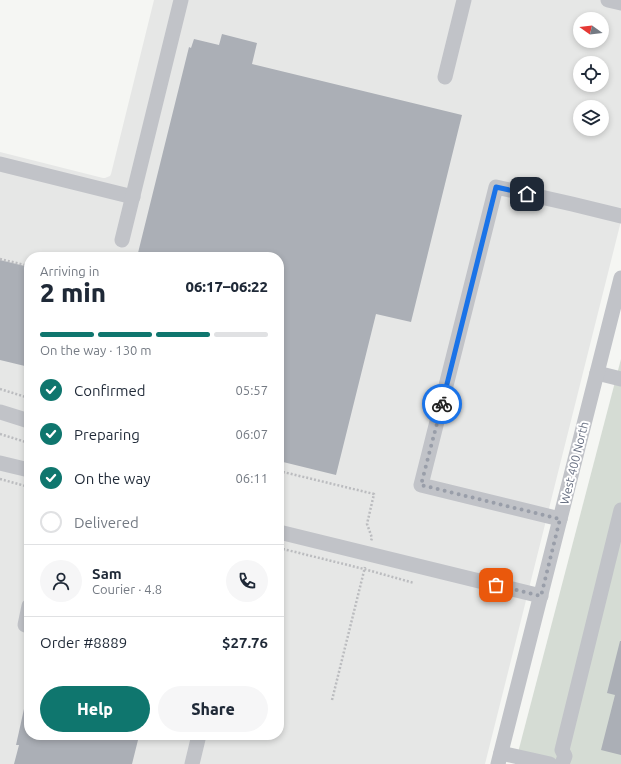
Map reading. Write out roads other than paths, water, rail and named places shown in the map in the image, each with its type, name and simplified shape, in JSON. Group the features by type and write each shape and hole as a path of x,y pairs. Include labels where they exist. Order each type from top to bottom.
{"street":[{"path":"122,240 181,0"},
{"path":"446,77 464,0"},
{"path":"608,0 621,3"},
{"path":"0,164 133,197"},
{"path":"560,519 421,485 496,187 621,216"},
{"name":"West 400 North","path":"500,758 621,278"},
{"path":"597,373 621,379"},
{"path":"0,412 24,419"},
{"path":"0,463 24,469"},
{"path":"564,760 562,750 621,510"},
{"path":"284,533 541,596"},
{"path":"564,760 570,751 621,544"},
{"path":"192,764 199,740"},
{"path":"500,758 550,764"}]}
